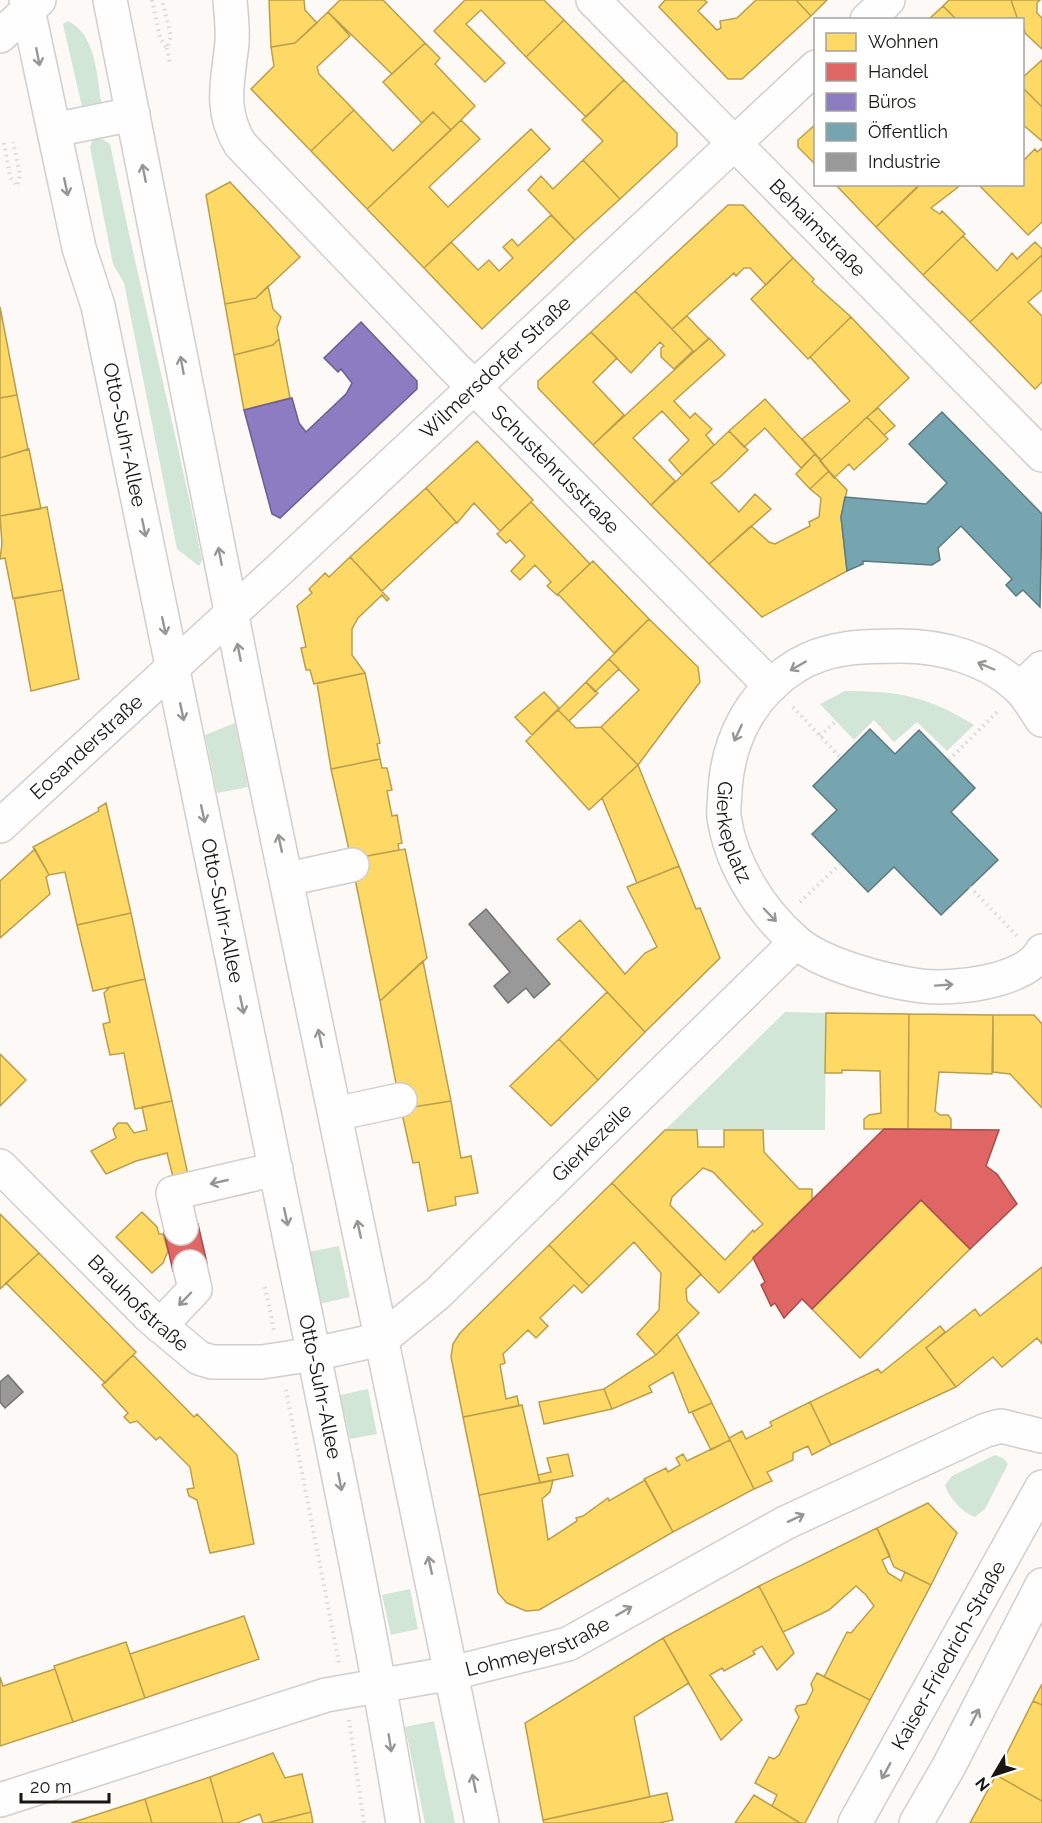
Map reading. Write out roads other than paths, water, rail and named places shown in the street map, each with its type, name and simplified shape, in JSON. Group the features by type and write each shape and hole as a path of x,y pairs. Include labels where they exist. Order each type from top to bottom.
{"street":[{"path":"110,0 232,614 482,1823"},
{"name":"Schustehrusstraße","path":"230,0 232,41 226,83 226,104 230,128 242,147 474,387 771,686"},
{"name":"Behaimstraße","path":"593,0 1042,456"},
{"path":"869,18 888,0"},
{"path":"0,36 31,3"},
{"name":"Otto-Suhr-Allee","path":"31,3 54,130 79,248 98,306 314,1354 380,1686 403,1823"},
{"name":"Wilmersdorfer Straße","path":"173,668 814,69"},
{"path":"54,130 133,114"},
{"name":"Gierkeplatz","path":"1041,957 1011,975 985,982 924,987 887,980 836,964 787,933 762,907 738,866 724,816 726,768 735,738 750,708 796,665 826,653 859,646 909,646 950,651 999,672 1031,679 1042,720"},
{"name":"Eosanderstraße","path":"0,826 173,668"},
{"path":"288,879 352,865"},
{"name":"Gierkezeile","path":"382,1338 437,1294 787,933"},
{"path":"335,1114 400,1100"},
{"name":"Brauhofstraße","path":"0,1166 159,1326 199,1358 212,1362 262,1362 314,1354 382,1338"},
{"path":"181,1228 173,1193 276,1169"},
{"path":"159,1326 195,1289 190,1267"},
{"name":"Lohmeyerstraße","path":"0,1800 326,1695 452,1673 567,1644 785,1523 986,1430 1001,1426 1042,1436"},
{"name":"Kaiser-Friedrich-Straße","path":"855,1823 1042,1488"},
{"path":"916,1823 949,1766 1042,1585"}]}
